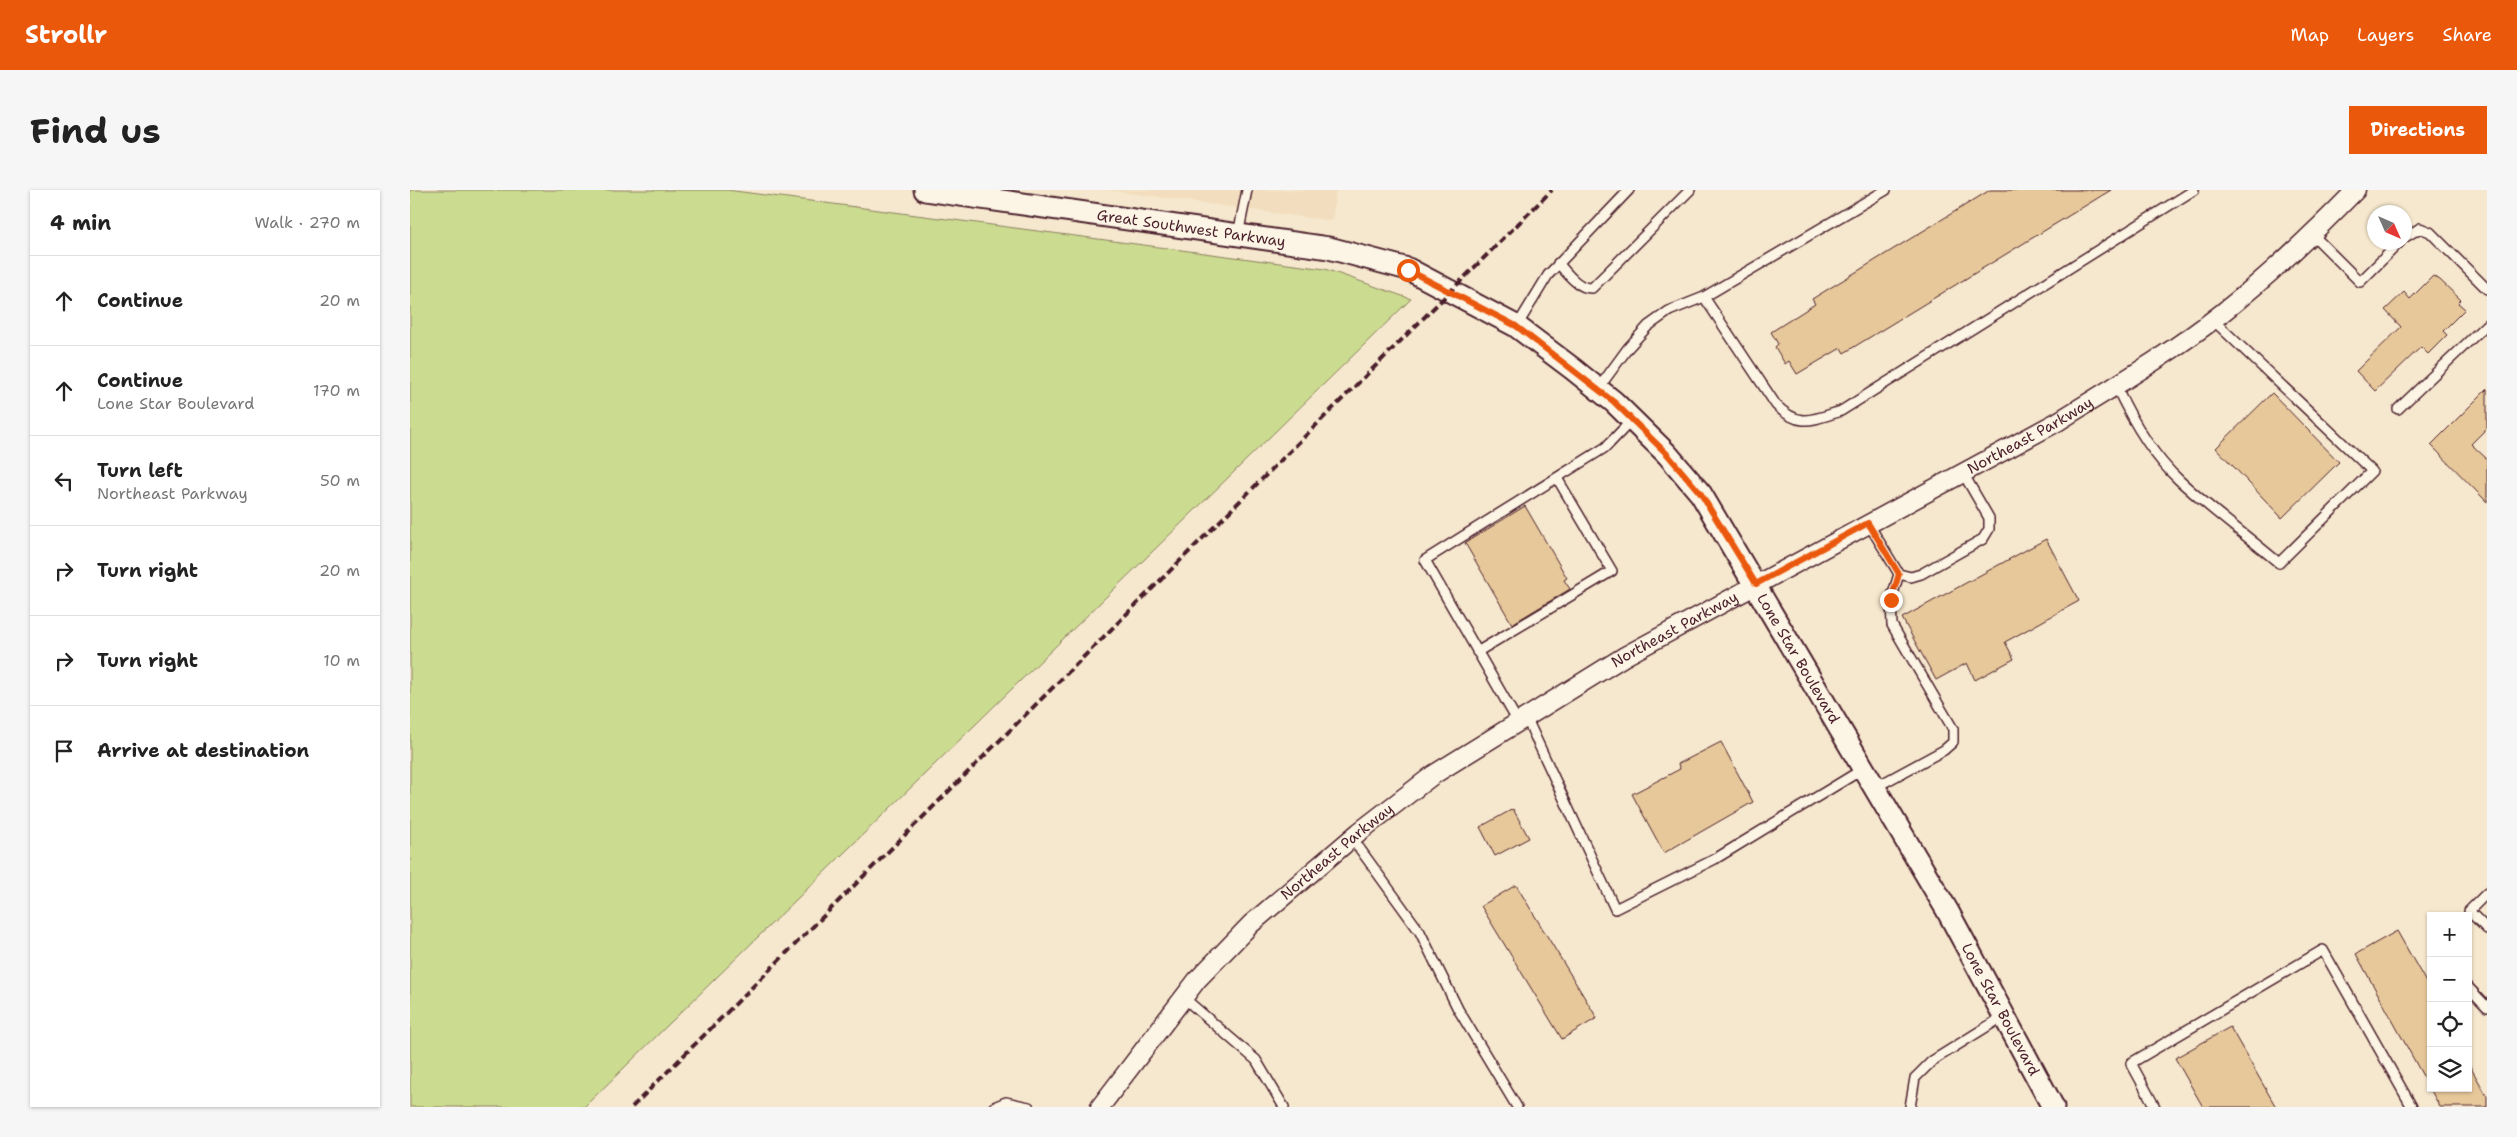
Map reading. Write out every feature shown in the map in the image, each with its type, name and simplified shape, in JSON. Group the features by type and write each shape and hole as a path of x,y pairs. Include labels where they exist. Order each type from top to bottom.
{"street":[{"name":"Great Southwest Parkway","path":"925,190 1329,248 1408,270 1450,292"},
{"name":"Northeast Parkway","path":"1100,1107 1197,980 1251,924 1352,838 1433,775 1625,656 2057,422 2116,386 2213,320 2312,234 2356,190"},
{"name":"Lone Star Boulevard","path":"1450,292 1516,326 1598,389 1667,454 1701,494 1756,584 1777,626 1947,910 2053,1107"}],"lane":[{"path":"1238,235 1247,190"},
{"path":"1516,326 1548,275 1629,190"},
{"path":"1558,263 1578,284 1586,288 1592,288 1690,190"},
{"path":"1598,389 1628,348 1648,326 1669,311 1704,297 1886,190"},
{"path":"1704,297 1776,405 1788,418 1809,421 1841,412 2194,190"},
{"path":"2412,233 2420,228 2430,232 2487,289"},
{"path":"2312,234 2360,282 2392,250"},
{"path":"2116,386 2127,410 2154,451 2178,479 2279,563 2372,471 2213,320"},
{"path":"2398,409 2487,324"},
{"path":"1632,420 1606,447 1425,560 1477,652 1522,720 1615,909 1715,859 1863,769"},
{"path":"1868,523 1899,574 1911,577 1921,574 1983,539 1989,529 1989,518 1963,472"},
{"path":"1477,652 1612,571 1557,478"},
{"path":"1874,788 1944,750 1953,742 1954,729 1892,625 1891,600 1899,574"},
{"path":"1352,838 1420,932 1458,1009 1517,1107"},
{"path":"2468,912 2487,892"},
{"path":"2472,917 2487,929"},
{"path":"2155,1107 2131,1063 2323,950 2412,1107"},
{"path":"2472,991 2487,1007"},
{"path":"1184,998 1256,1060 1284,1107"},
{"path":"1910,1107 1915,1078 1932,1061 2004,1016"},
{"path":"994,1107 1006,1102 1029,1107"}],"shaded area":[{"path":"1106,190 1336,190 1332,221"}],"green space":[{"path":"410,190 727,190 1325,269 1411,299 584,1107 410,1107"}],"building":[{"path":"1990,190 2111,190 1844,353 1841,348 1797,374 1789,361 1785,364 1775,347 1778,344 1771,332 1815,304 1812,299"},
{"path":"2433,276 2440,280 2461,300 2458,303 2465,309 2443,331 2447,335 2428,354 2421,347 2375,391 2356,371 2401,327 2385,310 2404,292 2410,299"},
{"path":"2487,389 2487,428 2471,444 2487,459 2487,502 2431,445"},
{"path":"2272,393 2339,462 2282,518 2216,448"},
{"path":"1525,506 1567,578 1564,580 1570,589 1512,624 1465,543"},
{"path":"2046,539 2079,601 2005,642 2014,659 1975,680 1967,663 1936,680 1902,618"},
{"path":"1721,742 1753,802 1664,853 1632,794 1680,769 1678,764"},
{"path":"1513,809 1529,838 1495,856 1480,827"},
{"path":"1516,885 1597,1018 1562,1039 1481,906"},
{"path":"2397,931 2427,984 2427,1083 2356,954"},
{"path":"2230,1027 2276,1107 2203,1107 2175,1058"},
{"path":"2472,1070 2487,1096 2487,1107 2440,1107 2432,1092 2472,1092"}],"railway":[{"path":"632,1107 1552,190"}],"route":[{"path":"1408,270 1516,326 1614,402 1667,454 1701,494 1756,584 1868,523 1899,574 1891,600"}]}
